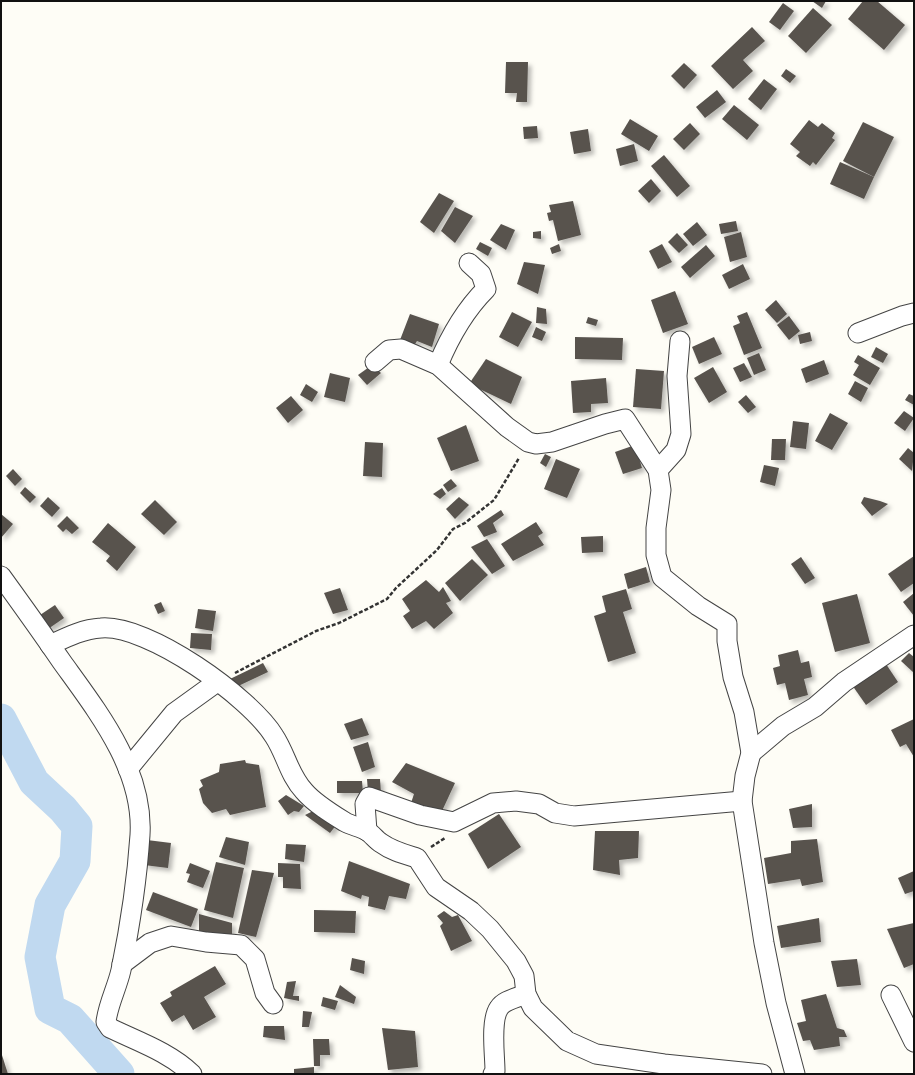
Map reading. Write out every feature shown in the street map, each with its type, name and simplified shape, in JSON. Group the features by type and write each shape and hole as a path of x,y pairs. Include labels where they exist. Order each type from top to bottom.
{"street":[{"path":"438,365 447,343 458,323 472,302 486,289 481,274 468,263"},
{"path":"858,333 902,316 914,314"},
{"path":"658,470 676,450 681,434 676,376 680,341"},
{"path":"375,362 389,350 401,349 438,365 507,427 528,442 536,444 552,442 605,424 625,419 658,470 661,490 656,528 656,555 662,576 698,606 728,624 727,641 733,677 744,712 750,754 745,776 742,801 764,943 776,1003 795,1074"},
{"path":"1,576 103,719 128,769 139,811 140,834 122,964 106,1022 110,1028 168,1054 192,1074"},
{"path":"50,645 81,631 102,628 121,629 158,644 196,665 253,710 274,736 294,780 305,793 346,822 367,831 380,843 395,852 417,858 436,887 471,911 490,929 516,961 524,976 526,994 533,1008 567,1041 580,1049 596,1054 665,1069 762,1074"},
{"path":"750,754 783,726 815,707 844,682 914,635"},
{"path":"128,769 174,713 217,682"},
{"path":"367,831 365,804 369,797 373,797 420,815 454,822 493,802 516,801 539,804 555,812 574,816 742,801"},
{"path":"122,964 150,943 171,936 206,942 241,945 255,959 265,993 273,1004"},
{"path":"493,1074 495,1071 495,1017 499,1008 506,1002 526,994"},
{"path":"891,995 914,1042"}],"path":[{"path":"217,682 316,631 339,623 387,599 396,588 437,550 453,529 465,523 494,500 528,442"},
{"path":"417,858 424,850 443,840 454,822"}],"building":[{"path":"812,1 826,1 822,8"},
{"path":"863,1 877,1 905,25 884,50 848,19"},
{"path":"783,3 794,11 780,30 769,22"},
{"path":"813,8 832,25 806,53 788,36"},
{"path":"752,27 765,41 743,60 753,71 733,89 711,66"},
{"path":"506,62 528,62 527,102 516,102 517,93 505,93"},
{"path":"684,63 697,75 684,89 671,76"},
{"path":"786,69 796,76 790,83 781,76"},
{"path":"764,79 777,89 761,110 748,99"},
{"path":"717,90 726,102 705,118 696,107"},
{"path":"734,105 759,125 747,140 722,119"},
{"path":"630,119 658,136 649,151 621,134"},
{"path":"809,120 818,127 822,123 835,133 832,138 835,140 816,165 813,162 810,166 796,156 800,152 790,144"},
{"path":"863,122 894,137 874,177 843,161"},
{"path":"690,123 700,134 684,150 673,139"},
{"path":"537,126 538,138 524,139 523,127"},
{"path":"588,129 591,151 574,154 570,132"},
{"path":"634,144 638,161 620,166 616,149"},
{"path":"664,155 690,186 677,197 651,166"},
{"path":"840,162 874,177 864,199 830,184"},
{"path":"651,179 661,191 649,203 638,191"},
{"path":"439,193 454,201 434,233 420,222"},
{"path":"573,201 581,235 558,241 553,220 549,221 547,213 551,212 549,205"},
{"path":"455,207 473,216 455,243 441,231"},
{"path":"736,221 738,231 721,234 719,224"},
{"path":"697,222 707,235 693,246 683,234"},
{"path":"501,224 515,230 506,250 490,240"},
{"path":"541,231 541,239 533,238 533,232"},
{"path":"741,232 747,257 730,262 724,237"},
{"path":"677,233 688,245 679,253 668,242"},
{"path":"480,242 492,248 488,256 476,249"},
{"path":"559,244 561,251 552,254 550,248"},
{"path":"662,244 672,262 658,269 649,251"},
{"path":"706,245 715,256 690,278 681,267"},
{"path":"524,262 545,265 538,294 517,284"},
{"path":"743,264 750,279 729,289 722,275"},
{"path":"675,291 688,324 663,333 651,300"},
{"path":"776,300 787,314 777,323 765,310"},
{"path":"537,307 546,309 547,324 536,323"},
{"path":"512,312 532,322 518,347 499,337"},
{"path":"747,312 762,348 744,355 733,326 740,323 737,316"},
{"path":"410,314 439,324 432,347 417,341 413,347 400,340"},
{"path":"789,316 800,331 789,340 777,325"},
{"path":"588,317 598,320 596,326 586,323"},
{"path":"536,327 546,332 542,341 532,337"},
{"path":"810,332 812,341 800,344 798,335"},
{"path":"575,337 623,338 622,360 575,359"},
{"path":"714,337 722,354 699,364 692,347"},
{"path":"876,347 888,354 883,363 871,357"},
{"path":"759,353 766,370 754,375 747,358"},
{"path":"858,355 880,368 870,385 853,375 859,365 854,362"},
{"path":"486,359 522,377 511,404 469,384"},
{"path":"824,360 829,374 806,383 801,369"},
{"path":"744,363 752,377 740,382 733,368"},
{"path":"372,365 381,373 367,385 358,375"},
{"path":"713,367 727,392 709,403 694,378"},
{"path":"636,369 664,371 661,409 633,407"},
{"path":"330,373 350,378 345,402 324,397"},
{"path":"606,378 608,403 591,404 591,412 573,413 571,381"},
{"path":"855,381 868,388 861,402 848,394"},
{"path":"306,384 318,392 312,402 300,395"},
{"path":"909,394 914,396 914,405 905,400"},
{"path":"746,395 756,407 748,413 738,402"},
{"path":"291,396 303,410 288,423 276,408"},
{"path":"904,411 914,418 905,431 894,423"},
{"path":"830,413 848,423 832,450 815,441"},
{"path":"793,421 809,423 806,449 790,447"},
{"path":"466,425 479,461 451,471 437,438"},
{"path":"772,439 786,439 785,460 771,460"},
{"path":"365,442 383,443 382,477 363,476"},
{"path":"635,445 642,468 623,474 615,452"},
{"path":"908,448 914,453 912,471 899,459"},
{"path":"545,454 551,457 546,467 540,463"},
{"path":"556,459 580,469 567,498 544,489"},
{"path":"764,465 779,468 775,486 760,482"},
{"path":"13,469 22,479 15,486 6,476"},
{"path":"451,479 457,486 448,492 443,485"},
{"path":"25,487 36,497 30,503 20,493"},
{"path":"442,488 446,494 440,499 433,494"},
{"path":"48,497 60,508 52,517 40,506"},
{"path":"459,497 469,505 455,519 446,509"},
{"path":"864,497 888,504 872,516 861,503"},
{"path":"155,500 177,522 164,535 141,514"},
{"path":"501,510 504,515 493,523 497,532 484,537 477,526"},
{"path":"1,514 13,524 1,538"},
{"path":"67,516 79,528 72,534 66,529 63,532 57,526"},
{"path":"536,522 543,533 538,536 544,545 513,561 501,544"},
{"path":"108,523 136,547 117,571 106,561 110,556 92,542"},
{"path":"603,536 603,552 582,553 581,537"},
{"path":"487,539 505,566 492,574 471,547"},
{"path":"914,556 914,583 901,592 888,574"},
{"path":"801,557 815,578 805,584 791,564"},
{"path":"472,559 488,575 460,601 445,583"},
{"path":"646,567 650,582 628,589 624,574"},
{"path":"426,580 439,592 443,587 451,601 446,603 453,613 434,629 426,621 412,629 403,616 410,611 402,599"},
{"path":"340,588 348,610 333,614 324,593"},
{"path":"626,589 632,609 623,612 636,653 608,662 594,616 606,612 602,596"},
{"path":"914,593 914,616 903,602"},
{"path":"857,594 870,643 835,652 822,603"},
{"path":"161,602 165,611 158,614 154,605"},
{"path":"55,605 64,618 48,629 40,615"},
{"path":"198,609 216,611 213,631 195,628"},
{"path":"191,633 212,634 211,650 190,648"},
{"path":"798,650 801,663 809,661 812,677 804,679 808,695 789,700 785,683 777,685 773,668 780,666 778,655"},
{"path":"909,653 914,657 914,673 901,661"},
{"path":"884,661 898,682 866,705 852,685"},
{"path":"263,663 268,672 234,688 230,679"},
{"path":"362,718 369,735 351,740 344,724"},
{"path":"914,719 914,757 906,744 900,747 891,730"},
{"path":"368,742 375,767 362,772 353,747"},
{"path":"245,760 246,763 259,765 266,807 230,815 226,809 212,813 203,803 199,789 203,786 200,780 219,772 220,764"},
{"path":"406,763 455,783 442,811 411,803 414,794 392,782"},
{"path":"367,779 380,779 381,793 368,792"},
{"path":"337,781 362,781 363,793 337,793"},
{"path":"286,795 304,806 299,812 294,811 288,815 278,801"},
{"path":"812,804 812,827 793,828 789,809"},
{"path":"315,810 337,824 330,833 305,815"},
{"path":"499,814 521,847 488,869 468,834"},
{"path":"595,831 639,831 638,858 619,860 620,875 593,870"},
{"path":"226,837 249,842 245,865 219,857"},
{"path":"817,839 823,882 802,886 800,879 768,884 764,858 791,853 791,841"},
{"path":"147,840 171,843 168,868 144,865"},
{"path":"286,844 306,845 304,862 285,859"},
{"path":"349,861 410,884 406,899 389,896 385,910 368,906 369,897 362,895 361,899 341,891"},
{"path":"216,862 244,868 233,918 204,910"},
{"path":"190,863 210,871 203,888 187,882 190,874 186,873"},
{"path":"278,863 300,864 301,889 283,888 283,877 278,877"},
{"path":"252,870 274,873 256,937 238,933"},
{"path":"914,871 914,891 905,894 898,878"},
{"path":"153,892 198,909 191,927 146,910"},
{"path":"314,910 356,911 355,933 314,932"},
{"path":"444,911 452,917 458,915 472,941 451,951 440,926 443,923 437,916"},
{"path":"199,914 232,923 232,941 199,935"},
{"path":"819,918 821,942 781,948 777,926"},
{"path":"914,923 914,964 904,968 887,929"},
{"path":"352,958 365,961 364,974 350,970"},
{"path":"857,959 861,985 837,987 831,961"},
{"path":"215,966 226,984 204,997 216,1017 193,1030 184,1015 172,1022 160,1003 172,996 170,992"},
{"path":"296,981 293,996 299,996 299,1001 284,998 287,982"},
{"path":"340,985 356,997 354,1004 335,997"},
{"path":"826,994 837,1028 844,1030 847,1037 839,1037 840,1046 814,1050 810,1040 803,1041 797,1023 806,1021 801,1000"},
{"path":"323,997 338,1001 335,1010 321,1006"},
{"path":"303,1011 312,1012 309,1027 302,1027"},
{"path":"264,1026 284,1026 285,1040 263,1037"},
{"path":"382,1028 415,1031 418,1067 388,1070"},
{"path":"313,1039 329,1039 330,1055 320,1055 320,1066 314,1066"},
{"path":"1,1052 8,1074 1,1074"},
{"path":"314,1067 314,1074 294,1074 294,1069"}],"waterway":[{"path":"1,719 34,782 63,809 77,826 75,861 50,905 40,957 50,1009 70,1019 119,1074"}]}
